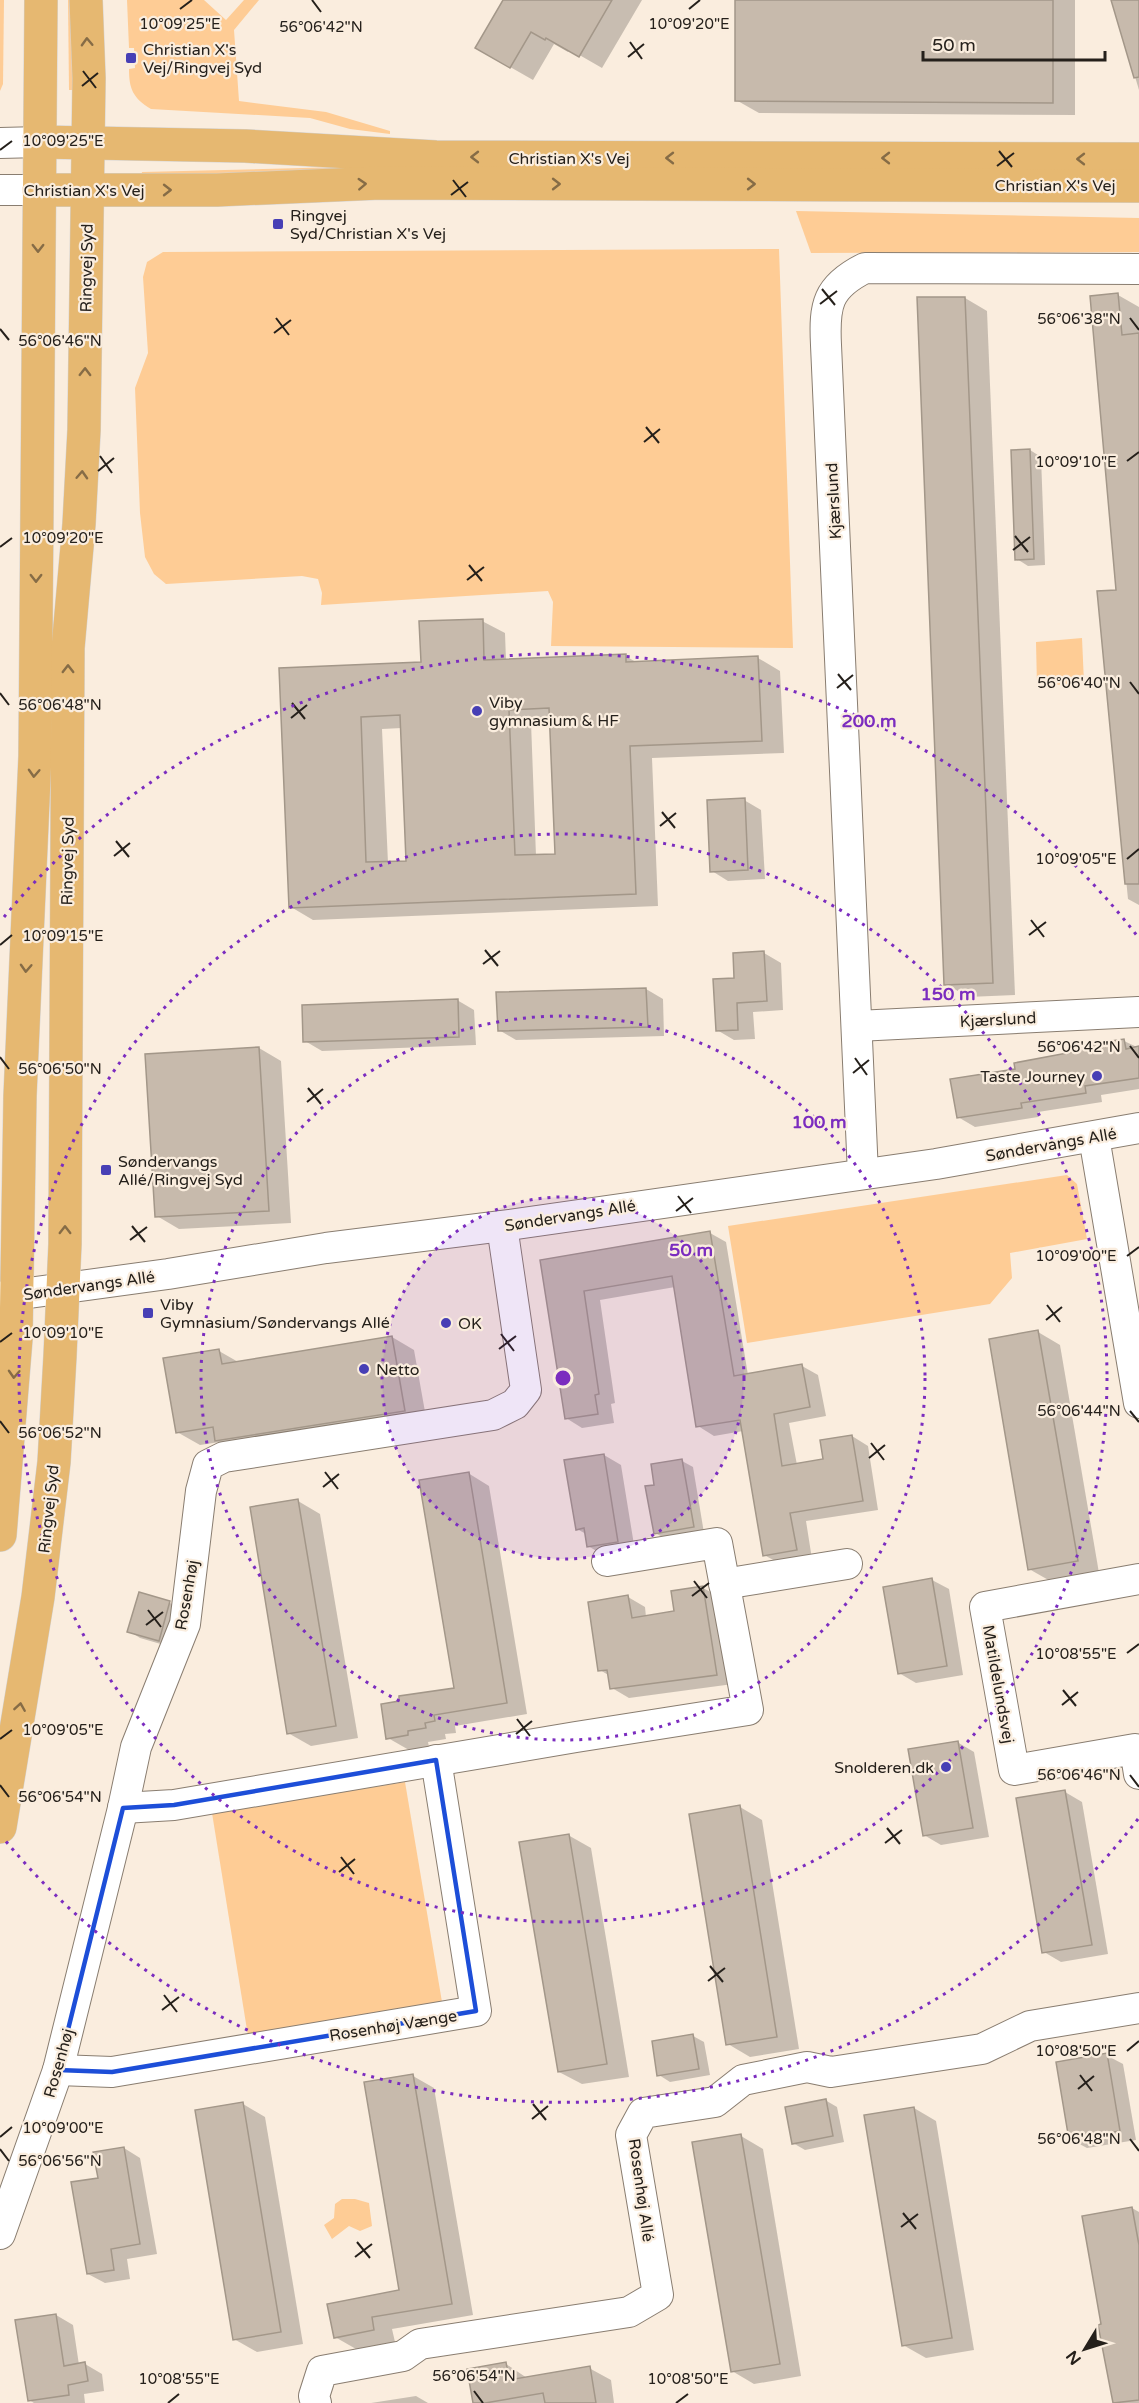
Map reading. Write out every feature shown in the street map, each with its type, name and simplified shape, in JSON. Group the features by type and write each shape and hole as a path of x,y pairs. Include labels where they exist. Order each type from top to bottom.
{"main road":[{"path":"0,1534 12,1411 8,1296 20,1096 35,756 41,0"},
{"name":"Ringvej Syd","path":"0,1827 40,1586 54,1462 63,1288 68,648 79,524 84,430 89,78 86,0"},
{"name":"Christian X's Vej","path":"40,142 246,146 436,157 1139,159"},
{"name":"Christian X's Vej","path":"39,190 218,190 380,183 1139,186"}],"street":[{"name":"Christian X's Vej","path":"0,142 40,142"},
{"name":"Christian X's Vej","path":"0,190 39,190"},
{"name":"Kjærslund","path":"864,1174 825,335 826,306 847,277 865,268 1139,269"},
{"name":"Kjærslund","path":"857,1026 1138,1012"},
{"name":"Søndervangs Allé","path":"8,1296 168,1274 326,1248 502,1226 967,1160 1139,1128"},
{"path":"1094,1137 1139,1403"},
{"name":"Rosenhøj","path":"0,2234 58,2070 136,1747 185,1624 201,1491 208,1465 224,1457 493,1415 515,1404 526,1390 502,1226"},
{"path":"123,1808 174,1805 748,1710 717,1543 607,1561"},
{"path":"724,1584 847,1564"},
{"name":"Matildelundsvej","path":"1139,1579 985,1607 1014,1770 1135,1749 1139,1774"},
{"name":"Rosenhøj Vænge","path":"58,2070 112,2072 476,2011 436,1760"},
{"name":"Rosenhøj Allé","path":"315,2403 314,2396 322,2371 403,2356 420,2344 630,2312 658,2295 631,2135 643,2113 714,2102 743,2080 807,2067 831,2072 982,2049 1030,2026 1139,2008"}],"highlighted area":[{"path":"436,1760 476,2011 112,2072 58,2070 123,1808 174,1805"}],"shaded area":[{"path":"0,0 4,0 3,84 0,91"},
{"path":"68,0 74,0 75,90 69,90"},
{"path":"127,0 204,0 226,20 244,0 259,0 234,30 239,101 326,112 390,131 390,134 350,129 310,118 151,109 136,97 130,82 129,69 135,68 134,48 129,48"},
{"path":"378,168 141,178 142,172"},
{"path":"796,211 1139,218 1139,252 811,253"},
{"path":"779,249 793,648 551,646 553,602 548,591 321,605 322,593 318,579 302,576 166,584 154,574 145,557 140,513 135,388 148,353 143,277 147,262 163,252"},
{"path":"1082,638 1084,683 1037,686 1036,642"},
{"path":"1067,1175 1077,1184 1087,1239 1010,1253 1012,1278 990,1304 747,1343 728,1226"},
{"path":"405,1782 442,2002 248,2036 212,1813"},
{"path":"342,2199 355,2199 369,2203 372,2226 360,2231 349,2226 332,2239 324,2225 334,2218 335,2204"}],"building":[{"path":"503,0 612,0 579,57 531,32 510,68 475,48"},
{"path":"735,0 1053,0 1053,103 735,101"},
{"path":"1111,0 1139,0 1139,77 1134,78"},
{"path":"1118,293 1122,335 1139,333 1139,884 1125,884 1097,591 1116,590 1090,296"},
{"path":"917,297 965,297 993,983 944,985"},
{"path":"1030,449 1034,559 1015,560 1011,450"},
{"path":"483,619 484,660 626,654 626,662 758,656 762,741 630,746 636,894 289,908 279,668 421,662 419,621","holes":["549,708 555,854 515,855 509,710","400,715 406,861 366,862 361,717"]},
{"path":"745,798 748,870 710,872 707,800"},
{"path":"764,951 767,1001 737,1003 738,1030 716,1031 713,979 734,978 733,953"},
{"path":"646,988 648,1027 498,1031 496,992"},
{"path":"458,999 459,1037 303,1042 302,1005"},
{"path":"1124,1039 1126,1049 1139,1046 1139,1078 1085,1086 1086,1093 1021,1103 1022,1108 957,1118 950,1079 1015,1069 1014,1063 1078,1051 1077,1046"},
{"path":"259,1047 269,1211 155,1217 145,1054"},
{"path":"710,1231 734,1376 802,1364 810,1407 774,1414 782,1466 823,1459 820,1440 852,1435 863,1501 790,1513 797,1550 763,1556 740,1420 696,1427 672,1276 584,1291 599,1394 595,1395 598,1414 565,1419 540,1260"},
{"path":"1038,1330 1078,1561 1028,1570 989,1339"},
{"path":"392,1336 405,1411 215,1441 213,1427 176,1433 163,1358 219,1349 222,1364"},
{"path":"604,1454 618,1542 587,1547 584,1528 576,1530 564,1460"},
{"path":"682,1459 694,1527 654,1534 645,1486 654,1485 651,1464"},
{"path":"469,1472 507,1703 434,1715 435,1721 425,1723 426,1728 408,1731 408,1735 386,1739 381,1704 399,1701 399,1696 454,1688 419,1480"},
{"path":"298,1499 336,1726 287,1734 250,1507"},
{"path":"932,1578 947,1666 898,1674 883,1587"},
{"path":"703,1586 717,1675 610,1689 607,1670 598,1671 588,1602 628,1595 632,1618 674,1611 671,1591"},
{"path":"139,1592 170,1601 159,1641 127,1632"},
{"path":"958,1741 973,1828 923,1836 908,1749"},
{"path":"1065,1790 1092,1945 1042,1953 1016,1798"},
{"path":"740,1805 777,2037 726,2045 689,1814"},
{"path":"569,1834 607,2064 558,2072 519,1842"},
{"path":"693,2034 699,2069 657,2076 652,2041"},
{"path":"1107,2053 1120,2131 1069,2140 1056,2062"},
{"path":"413,2074 452,2304 372,2317 374,2330 334,2338 327,2304 399,2290 364,2082"},
{"path":"826,2099 833,2136 792,2144 785,2107"},
{"path":"243,2102 281,2332 233,2340 195,2110"},
{"path":"914,2107 952,2338 902,2346 864,2115"},
{"path":"741,2134 780,2364 731,2372 692,2142"},
{"path":"124,2147 140,2244 111,2249 114,2270 87,2274 71,2182 98,2178 93,2152"},
{"path":"1132,2207 1139,2245 1139,2400 1113,2403 1098,2325 1101,2324 1082,2216"},
{"path":"56,2314 64,2366 85,2362 88,2381 68,2385 69,2395 28,2401 15,2320"},
{"path":"506,2362 509,2380 590,2366 596,2403 545,2403 543,2393 473,2403 467,2369"}],"place":[{"name":"Christian X's Vej/Ringvej Syd","path":"131,58"},
{"name":"Ringvej Syd/Christian X's Vej","path":"278,224"},
{"name":"Viby gymnasium & HF","path":"477,711"},
{"name":"Taste Journey","path":"1097,1076"},
{"name":"Søndervangs Allé/Ringvej Syd","path":"106,1170"},
{"name":"Viby Gymnasium/Søndervangs Allé","path":"148,1313"},
{"name":"OK","path":"446,1323"},
{"name":"Netto","path":"364,1369"},
{"name":"Snolderen.dk","path":"946,1767"}]}
